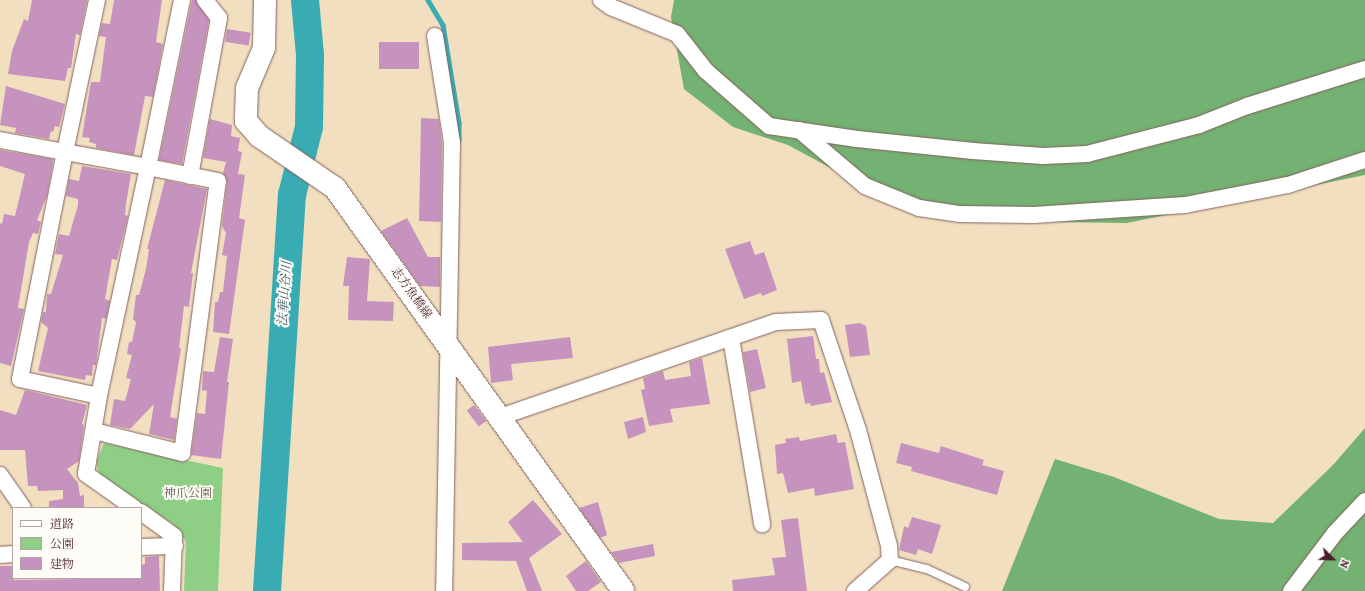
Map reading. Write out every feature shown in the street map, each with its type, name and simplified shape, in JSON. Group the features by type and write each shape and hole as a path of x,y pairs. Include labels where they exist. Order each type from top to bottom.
{"main road":[{"name":"志方魚橋線","path":"265,0 264,48 248,88 245,110 246,121 259,136 335,188 623,591"}],"street":[{"path":"97,0 20,379 99,396"},
{"path":"133,507 86,474 99,396 182,0"},
{"path":"190,176 219,18 205,0"},
{"path":"601,0 617,10 677,34 706,71 769,126 973,151 1044,156 1087,154 1199,125 1247,106 1365,69"},
{"path":"435,36 452,142 447,343 444,591"},
{"path":"799,130 865,186 919,208 959,214 1034,215 1185,205 1288,185 1365,160"},
{"path":"0,140 218,181 182,453 94,431"},
{"path":"500,417 776,322 821,320 858,430 889,546 890,560 855,591"},
{"path":"731,338 762,524"},
{"path":"0,475 22,507"},
{"path":"1291,591 1334,533 1365,501"},
{"path":"142,513 174,536 175,546 172,591"},
{"path":"142,548 175,546"},
{"path":"0,555 12,554"}],"lane":[{"path":"890,560 927,569 965,587"}],"green space":[{"path":"674,0 1365,0 1365,175 1127,223 989,221 910,211 788,145 733,127 684,89 671,17"},
{"path":"1365,428 1365,591 1002,591 1055,459 1114,477 1219,519 1273,523 1333,465"},
{"name":"神爪公園","path":"104,443 223,468 218,591 184,591 186,542 173,524 100,476 96,462"}],"building":[{"path":"32,0 87,0 80,35 76,34 71,68 68,68 65,81 8,74 12,51 24,19 28,21"},
{"path":"114,0 162,0 156,42 163,44 153,97 145,96 134,155 96,148 96,144 89,142 90,138 82,137 91,82 100,82 106,37 99,36 102,23 110,24"},
{"path":"192,0 196,0 209,20 182,164 159,160"},
{"path":"227,29 251,33 249,46 225,42"},
{"path":"379,42 419,42 419,69 379,69"},
{"path":"6,86 65,104 59,127 55,126 53,132 51,131 49,139 15,133 16,128 0,125"},
{"path":"421,118 439,119 442,143 441,222 419,221"},
{"path":"210,119 232,125 231,136 240,138 238,151 242,152 238,174 245,175 239,218 245,220 229,334 213,332 215,302 218,302 220,292 223,292 227,256 222,255 226,233 222,226 227,182 223,173 226,162 203,158"},
{"path":"0,150 52,159 53,162 47,196 37,220 41,222 38,234 33,233 29,242 18,308 24,309 11,366 0,363 0,223 2,224 4,214 15,216 25,174 0,166"},
{"path":"82,166 131,174 125,215 128,216 117,260 112,259 105,299 110,301 106,319 102,318 96,365 93,365 92,376 86,375 85,380 38,371 48,328 41,322 43,312 46,312 47,294 51,294 63,255 55,254 59,234 69,236 78,205 78,199 66,196 69,179 79,181"},
{"path":"165,180 207,189 191,273 193,273 189,307 184,306 179,348 181,348 170,417 177,419 174,440 149,434 154,404 130,429 110,425 114,399 125,401 131,379 126,378 132,355 127,354 129,342 132,342 136,322 133,319 136,295 139,295 146,269 149,249 147,249"},
{"path":"407,218 428,257 440,257 440,287 420,286 381,231"},
{"path":"750,241 755,255 764,252 777,290 762,296 761,293 744,299 725,249"},
{"path":"347,257 370,259 367,301 394,302 393,321 348,320 349,286 343,286"},
{"path":"860,323 866,326 870,355 850,357 845,325"},
{"path":"813,336 816,359 819,359 820,373 824,372 832,402 811,406 810,403 805,404 801,381 792,383 787,339"},
{"path":"220,337 233,339 227,382 229,382 221,459 191,455 197,413 205,414 207,391 202,390 203,371 214,372"},
{"path":"570,337 573,358 511,364 513,380 491,383 488,347"},
{"path":"757,349 766,388 750,392 743,352"},
{"path":"702,358 710,404 670,409 673,422 649,426 641,390 645,389 643,378 663,371 665,380 691,376 689,362"},
{"path":"25,390 87,405 82,424 84,425 79,461 67,469 78,483 80,496 84,495 84,507 49,507 49,501 63,499 63,490 38,491 37,486 28,486 25,450 0,450 0,410 16,415"},
{"path":"474,405 486,421 479,426 467,410"},
{"path":"643,417 646,432 628,439 624,422"},
{"path":"836,434 838,443 845,442 854,489 815,496 814,488 788,493 783,473 777,474 775,445 786,443 785,439 799,437 800,441"},
{"path":"901,443 939,453 941,446 984,460 982,465 1004,471 997,495 911,471 912,467 896,463"},
{"path":"533,500 562,534 529,558 542,591 527,591 516,561 462,560 462,543 523,542 508,522"},
{"path":"598,502 607,535 600,538 579,508"},
{"path":"912,517 941,525 932,554 918,549 916,555 899,550 904,526 908,528"},
{"path":"798,518 807,591 733,591 732,580 775,575 772,558 786,557 781,520"},
{"path":"653,544 655,556 619,563 611,552"},
{"path":"159,556 160,591 0,591 0,566 12,566 12,579 14,580 142,579 142,565 145,564 145,557"},
{"path":"586,561 601,582 588,591 576,591 566,576"}],"waterway":[{"name":"法華山谷川","path":"267,591 292,195 309,127 310,55 305,0"},
{"path":"428,0 443,25 459,123 459,140"}]}
